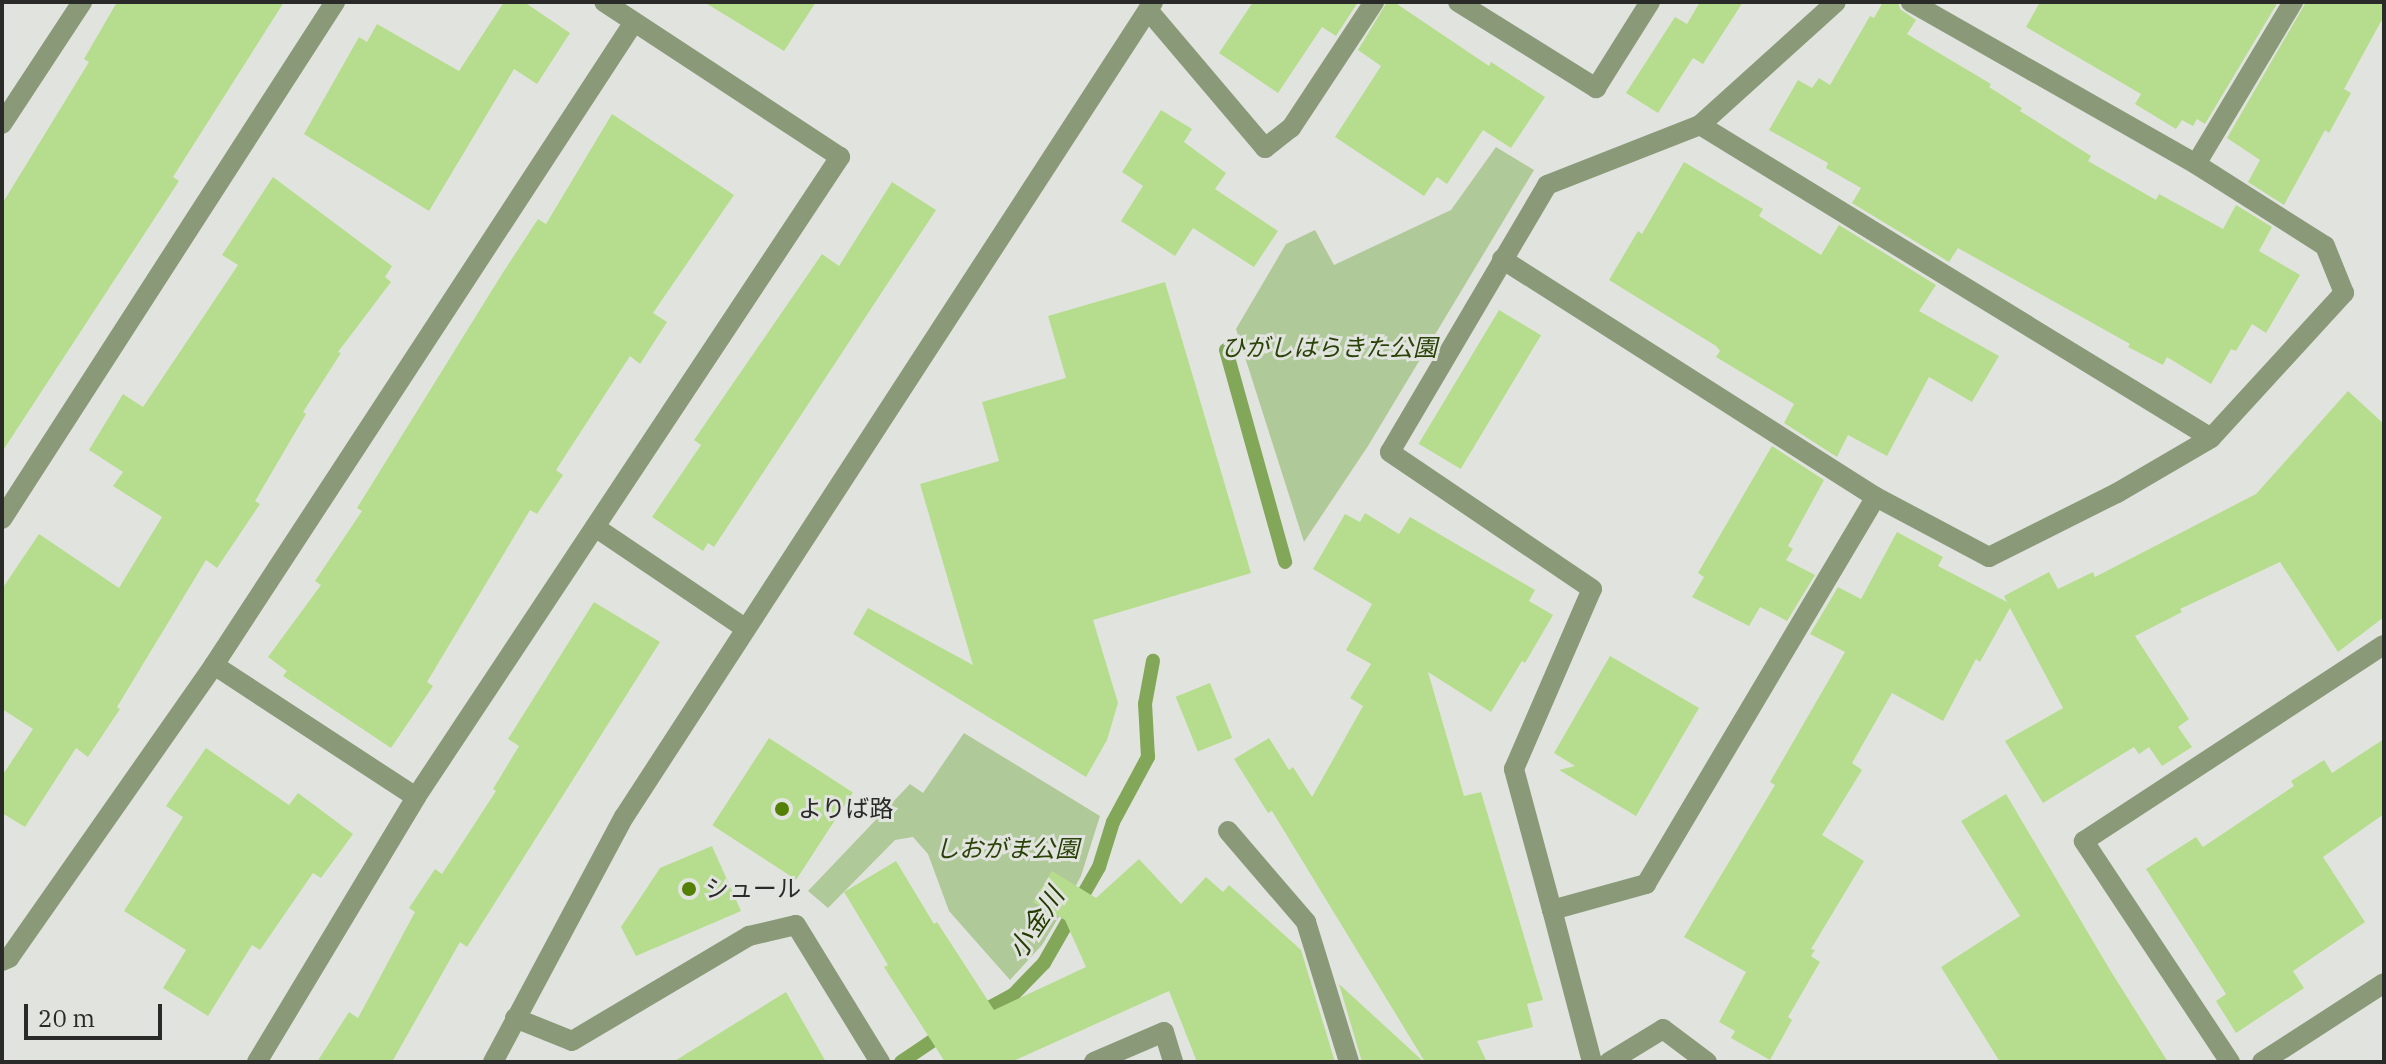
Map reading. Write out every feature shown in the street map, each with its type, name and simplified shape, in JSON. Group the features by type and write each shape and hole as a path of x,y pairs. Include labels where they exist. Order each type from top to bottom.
{"street":[{"path":"2,124 82,2"},
{"path":"2,519 335,2"},
{"path":"257,1062 416,797 840,157 604,2"},
{"path":"493,1062 624,817 1146,5 1265,148 1291,128 1374,2"},
{"path":"1458,2 1596,88 1650,2"},
{"path":"1592,1062 1514,769 1592,589 1390,452 1547,185 1700,125 1836,2"},
{"path":"1502,259 1876,497 1989,557 2117,493 2211,438 2344,293 2325,246 2196,164 1911,2"},
{"path":"2196,164 2293,2"},
{"path":"2,961 9,958 214,665 634,22"},
{"path":"1700,125 2211,438"},
{"path":"1552,910 1646,884 1876,497"},
{"path":"595,527 746,629"},
{"path":"2230,1062 2084,841 2384,645"},
{"path":"214,665 416,797"},
{"path":"1228,831 1306,922 1349,1062"},
{"path":"515,1018 572,1041 749,936 796,925 880,1062"},
{"path":"2262,1062 2384,983"},
{"path":"1609,1062 1663,1029 1707,1062"},
{"path":"1094,1062 1164,1032 1173,1062"}],"green space":[{"name":"ひがしはらきた公園","path":"1496,147 1534,170 1368,446 1304,542 1236,329 1286,244 1315,230 1334,265 1451,210"},
{"name":"しおがま公園","path":"964,733 1100,816 1081,876 1064,908 1042,945 1010,980 949,911 928,854 913,837 895,840 828,908 808,891 910,784 923,793"}],"building":[{"path":"117,2 284,2 173,177 179,181 2,452 2,204 89,62 84,59"},
{"path":"504,2 524,2 570,33 537,84 514,69 429,211 304,134 359,37 367,42 377,24 459,71"},
{"path":"704,2 816,2 784,51"},
{"path":"1253,2 1358,2 1336,36 1322,27 1278,93 1219,53"},
{"path":"1387,2 1394,2 1489,66 1491,62 1545,97 1511,148 1483,130 1447,184 1437,177 1424,196 1335,137 1381,66 1358,50"},
{"path":"1700,2 1743,2 1703,64 1693,58 1658,113 1626,93 1675,17 1687,24"},
{"path":"1883,2 1898,2 1900,9 1916,20 1907,34 1991,84 1989,87 2022,108 2020,111 2091,156 2088,161 2156,200 2159,194 2223,229 2236,205 2272,227 2259,251 2300,275 2266,333 2252,324 2236,351 2231,349 2211,384 2167,357 2163,365 2128,347 2130,344 1958,248 1949,262 1852,203 1861,188 1826,168 1828,163 1769,130 1798,80 1812,88 1819,78 1830,85 1870,16 1874,18"},
{"path":"2040,2 2278,2 2205,124 2197,119 2193,126 2182,120 2176,129 2135,104 2141,94 2026,27"},
{"path":"2306,2 2384,2 2384,16 2344,89 2351,93 2329,133 2325,130 2284,205 2248,182 2260,160 2227,138"},
{"path":"1161,110 1192,129 1184,142 1226,173 1215,189 1278,231 1254,267 1193,228 1175,256 1121,221 1143,186 1122,172"},
{"path":"612,114 734,195 653,313 667,322 640,364 630,356 556,470 563,475 537,514 530,510 427,682 433,686 391,748 283,676 287,671 268,657 321,585 315,581 362,511 357,508 502,274 538,219 546,224"},
{"path":"1684,162 1763,209 1759,216 1821,255 1839,225 1936,285 1919,311 1999,356 1972,402 1929,377 1887,456 1848,435 1837,457 1784,423 1794,404 1716,357 1720,351 1716,346 1609,280 1638,231 1642,234"},
{"path":"273,177 392,266 385,277 391,282 338,352 341,353 303,412 306,414 255,501 260,504 217,568 206,560 117,707 120,709 88,757 76,748 25,827 2,813 2,776 33,729 2,709 2,589 39,534 119,588 162,517 113,486 123,472 89,450 123,394 143,407 238,265 222,255"},
{"path":"892,182 936,210 714,547 708,543 703,551 652,517 701,445 694,440 822,254 839,266"},
{"path":"1165,282 1251,573 1093,620 1118,703 1107,740 1086,777 853,634 868,608 973,665 920,484 999,461 982,402 1066,378 1048,316"},
{"path":"1499,310 1541,335 1461,469 1419,444"},
{"path":"2348,391 2384,424 2384,617 2338,652 2280,562 2180,609 2182,612 2135,636 2189,719 2178,727 2192,747 2162,766 2149,747 2139,754 2134,747 2043,803 2005,741 2063,708 2010,608 1980,662 1976,659 1943,721 1892,693 1852,763 1862,770 1822,835 1864,861 1811,949 1815,950 1811,956 1820,962 1788,1017 1792,1020 1770,1060 1731,1038 1735,1031 1719,1022 1746,972 1684,937 1775,785 1770,782 1845,652 1810,634 1838,587 1861,599 1897,532 1943,557 1938,566 2007,602 2004,596 2049,572 2058,589 2093,572 2095,577 2256,494"},
{"path":"1772,446 1824,480 1788,546 1793,549 1786,560 1815,575 1787,621 1760,607 1749,626 1692,597 1704,577 1698,573"},
{"path":"1365,513 1399,534 1410,517 1535,590 1529,601 1553,615 1491,712 1428,672 1464,796 1481,792 1543,1000 1527,1004 1533,1027 1477,1041 1487,1062 1425,1062 1272,811 1268,813 1234,759 1269,738 1289,770 1293,767 1312,797 1363,706 1350,698 1371,664 1346,650 1372,604 1313,569 1345,514 1360,522"},
{"path":"594,602 660,642 467,947 460,942 392,1062 317,1062 349,1012 358,1018 415,912 409,908 435,869 442,874 496,791 493,789 519,746 508,739"},
{"path":"1610,656 1699,708 1636,816 1559,770 1575,766 1554,753"},
{"path":"1210,683 1232,738 1198,752 1176,697"},
{"name":"よりば路","path":"769,738 853,792 796,880 712,825"},
{"path":"2384,739 2384,814 2323,857 2365,922 2293,971 2304,988 2236,1033 2216,1001 2226,994 2146,869 2196,837 2203,847 2294,786 2291,781 2324,760 2332,773"},
{"path":"206,748 289,805 298,793 353,834 321,878 313,873 260,950 252,945 208,1016 163,988 186,950 124,911 183,817 166,806"},
{"path":"2006,794 2168,1062 2000,1062 1941,967 2020,916 1961,821"},
{"name":"シュール","path":"712,846 741,911 636,956 621,927 660,868"},
{"path":"1139,859 1181,904 1206,877 1223,892 1229,885 1301,950 1335,1062 1197,1062 1169,991 1011,1062 945,1062 884,967 888,965 844,892 896,861 934,924 937,922 994,1010 1086,967 1065,920 1033,902 1052,871 1096,898"},
{"path":"1339,984 1424,1062 1362,1062"},
{"path":"786,992 826,1062 673,1062"}],"waterway":[{"name":"小金川","path":"1226,350 1285,562"},
{"name":"小金川","path":"976,1015 1013,995 1044,963 1099,867 1113,822 1148,757 1145,704 1153,661"},
{"name":"小金川","path":"901,1062 947,1031"}],"place":[{"name":"よりば路","path":"782,809"},
{"name":"シュール","path":"689,889"}]}
